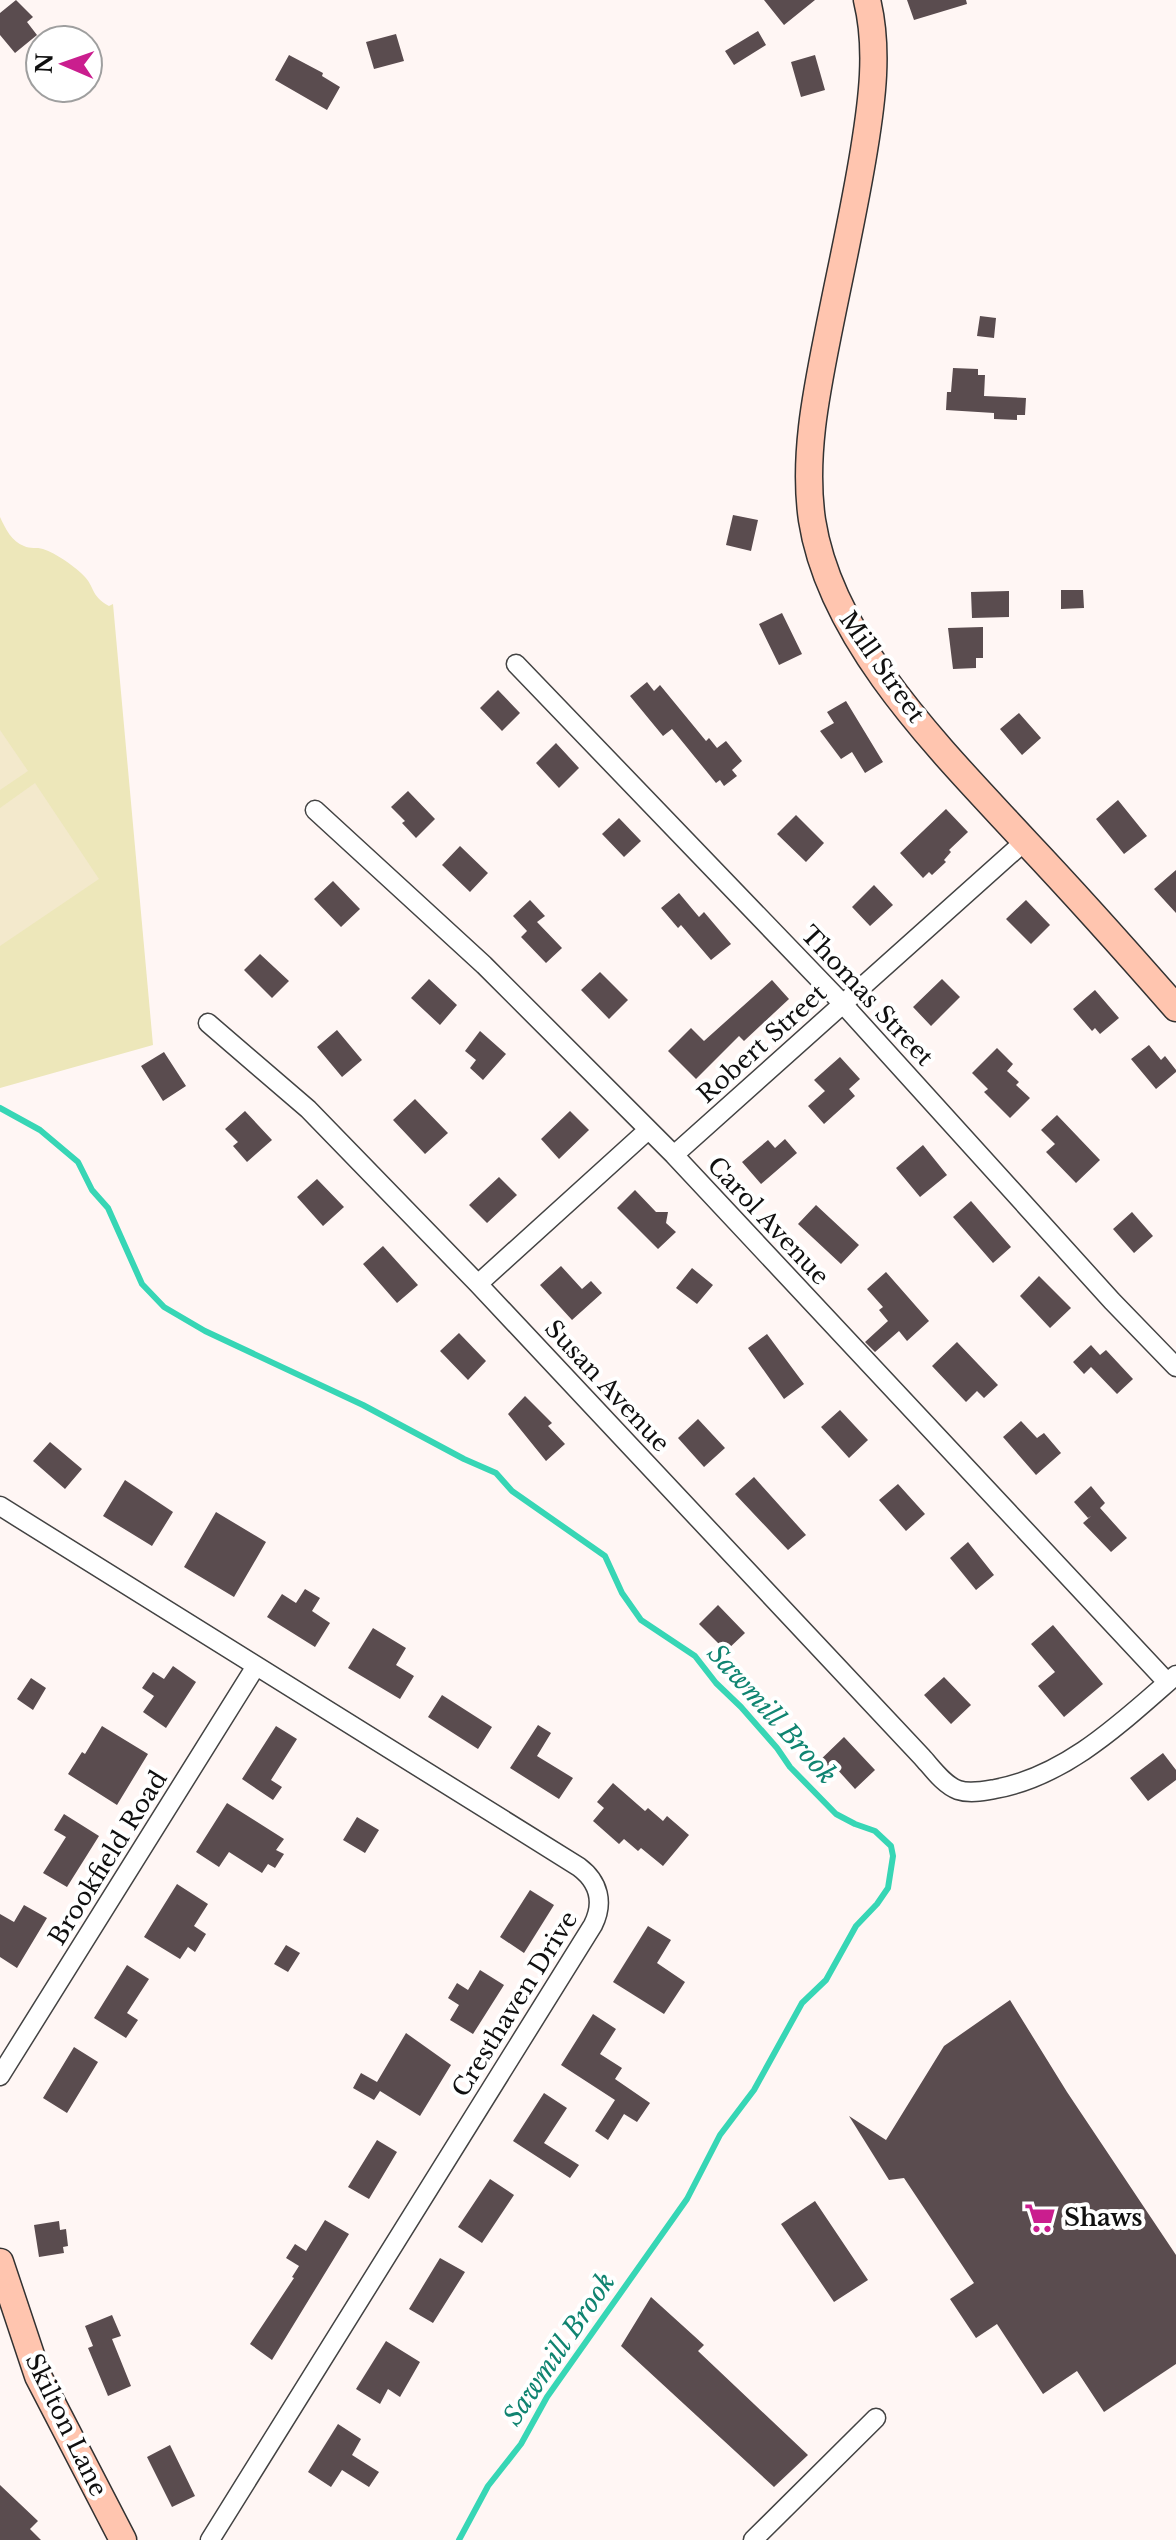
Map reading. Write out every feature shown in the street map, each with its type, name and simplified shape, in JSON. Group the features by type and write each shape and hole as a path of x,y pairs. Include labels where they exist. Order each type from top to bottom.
{"street":[{"name":"Mill Street","path":"867,0 873,72 869,116 817,394 809,471 812,520 831,591 855,636 897,695 939,746 1176,1008"},
{"name":"Thomas Street","path":"516,664 843,1004 1112,1301 1176,1367"},
{"name":"Carol Avenue","path":"315,810 484,965 674,1155 1172,1679"},
{"name":"Robert Street","path":"674,1155 1025,841"},
{"name":"Susan Avenue","path":"208,1023 308,1109 478,1284 948,1783 961,1791 1000,1788 1062,1764 1119,1724 1172,1679"},
{"path":"478,1284 648,1130"},
{"name":"Cresthaven Drive","path":"0,1506 584,1870 594,1883 599,1904 585,1938 210,2540"},
{"name":"Brookfield Road","path":"0,2076 256,1666"},
{"name":"Skilton Lane","path":"0,2262 38,2376 123,2540"},
{"path":"753,2540 876,2418"}],"shaded area":[{"path":"0,517 16,541 26,547 43,549 64,560 86,578 98,598 109,606 113,604 153,1045 0,1088"},
{"path":"0,730 28,771 0,790"},
{"path":"35,783 99,879 0,946 0,808"}],"building":[{"path":"16,0 33,17 29,24 24,24 24,46 15,53 0,35 0,13"},
{"path":"764,0 815,0 784,25"},
{"path":"907,0 966,0 967,4 914,20"},
{"path":"758,31 766,45 734,65 725,51"},
{"path":"396,34 404,61 374,69 366,42"},
{"path":"289,55 323,73 322,76 340,87 327,110 275,80"},
{"path":"815,55 825,90 801,97 791,62"},
{"path":"980,316 996,318 994,338 977,336"},
{"path":"953,368 978,369 978,375 985,375 984,396 1026,398 1025,415 1017,415 1017,420 994,419 994,413 946,410"},
{"path":"733,515 758,520 751,551 726,545"},
{"path":"1061,590 1083,590 1084,608 1061,609"},
{"path":"1009,591 1009,617 972,618 971,592"},
{"path":"782,613 802,654 779,665 759,624"},
{"path":"983,627 983,658 976,658 976,668 953,669 948,628"},
{"path":"647,682 654,691 660,685 706,741 709,738 717,748 726,741 742,761 732,770 737,776 724,786 720,780 716,783 672,729 663,736 630,696"},
{"path":"498,690 520,713 502,731 480,708"},
{"path":"846,701 883,762 865,773 852,752 841,759 820,731 834,723 827,712"},
{"path":"1019,713 1041,738 1022,755 1000,729"},
{"path":"556,743 579,768 559,788 536,763"},
{"path":"408,791 435,819 416,838 391,807"},
{"path":"1118,800 1147,836 1124,854 1096,819"},
{"path":"946,809 968,832 949,850 951,852 944,860 946,862 932,875 929,872 923,878 900,853"},
{"path":"796,815 824,843 806,862 777,834"},
{"path":"619,818 641,841 624,857 602,834"},
{"path":"460,846 488,873 470,892 442,865"},
{"path":"1176,870 1176,913 1154,889"},
{"path":"333,881 360,909 341,927 314,899"},
{"path":"874,885 893,905 870,926 852,907"},
{"path":"679,893 699,917 704,912 731,944 711,960 681,925 678,928 661,908"},
{"path":"530,900 545,916 537,922 562,948 546,963 521,937 527,931 513,916"},
{"path":"1026,900 1050,925 1031,944 1006,919"},
{"path":"260,954 289,981 272,998 244,970"},
{"path":"600,972 628,1000 609,1019 581,990"},
{"path":"429,979 457,1005 440,1025 411,998"},
{"path":"942,979 960,997 931,1026 913,1007"},
{"path":"772,980 789,999 744,1041 739,1036 696,1079 668,1051 691,1028 704,1041"},
{"path":"1095,990 1119,1018 1100,1034 1095,1028 1092,1031 1073,1009"},
{"path":"337,1030 362,1060 342,1077 317,1047"},
{"path":"480,1031 506,1054 483,1080 470,1068 476,1060 465,1051"},
{"path":"1149,1045 1161,1060 1165,1056 1176,1070 1156,1089 1131,1059"},
{"path":"997,1048 1013,1064 1007,1071 1030,1098 1010,1118 984,1092 988,1089 972,1073"},
{"path":"164,1052 186,1086 163,1101 141,1066"},
{"path":"840,1057 860,1079 849,1089 855,1096 824,1124 808,1106 825,1091 814,1080"},
{"path":"415,1099 448,1133 425,1154 393,1120"},
{"path":"245,1111 272,1140 247,1162 233,1146 238,1142 225,1129"},
{"path":"570,1111 589,1130 559,1159 541,1139"},
{"path":"1057,1115 1100,1160 1076,1183 1046,1152 1055,1144 1041,1130"},
{"path":"785,1139 797,1153 761,1184 742,1162 768,1140 775,1148"},
{"path":"923,1145 947,1175 920,1197 896,1168"},
{"path":"499,1177 517,1195 487,1223 469,1205"},
{"path":"317,1179 344,1207 323,1226 297,1197"},
{"path":"635,1190 656,1212 668,1212 666,1223 676,1232 658,1249 617,1208"},
{"path":"971,1201 1011,1247 993,1263 953,1217"},
{"path":"816,1205 859,1245 841,1264 798,1224"},
{"path":"1132,1212 1153,1236 1134,1253 1113,1229"},
{"path":"383,1246 418,1285 397,1303 363,1264"},
{"path":"561,1266 582,1289 591,1281 602,1293 572,1320 540,1285"},
{"path":"692,1268 713,1285 697,1304 676,1288"},
{"path":"886,1272 929,1321 907,1341 899,1331 875,1352 865,1342 888,1321 879,1310 883,1307 867,1289"},
{"path":"1039,1276 1071,1308 1050,1328 1020,1296"},
{"path":"459,1333 486,1361 468,1380 440,1351"},
{"path":"767,1334 804,1384 784,1399 748,1348"},
{"path":"957,1342 998,1385 984,1398 977,1391 966,1402 932,1366"},
{"path":"1091,1345 1100,1355 1106,1350 1133,1379 1117,1394 1091,1367 1084,1374 1073,1362"},
{"path":"525,1396 552,1423 548,1426 565,1444 546,1461 508,1414"},
{"path":"840,1410 868,1440 849,1458 821,1427"},
{"path":"698,1419 725,1448 704,1467 678,1438"},
{"path":"1021,1421 1037,1438 1044,1433 1061,1453 1036,1475 1003,1437"},
{"path":"50,1442 82,1469 65,1489 33,1461"},
{"path":"754,1477 806,1535 788,1550 735,1494"},
{"path":"125,1480 173,1512 152,1546 103,1516"},
{"path":"898,1484 925,1514 906,1531 879,1500"},
{"path":"1091,1486 1105,1503 1100,1508 1127,1538 1111,1552 1083,1523 1091,1516 1088,1518 1074,1502"},
{"path":"216,1512 266,1542 234,1597 184,1567"},
{"path":"968,1542 994,1575 976,1590 950,1558"},
{"path":"305,1589 320,1598 312,1611 330,1623 315,1647 267,1617 282,1594 296,1603"},
{"path":"718,1605 745,1633 726,1651 699,1624"},
{"path":"1053,1625 1103,1684 1064,1717 1038,1686 1055,1672 1031,1644"},
{"path":"373,1628 406,1648 396,1665 414,1676 400,1699 348,1668"},
{"path":"173,1666 196,1682 166,1728 143,1712 154,1696 142,1688 153,1672 164,1679"},
{"path":"944,1677 971,1705 951,1724 924,1695"},
{"path":"31,1678 46,1688 33,1710 17,1699"},
{"path":"442,1695 492,1727 478,1749 428,1717"},
{"path":"538,1725 551,1733 537,1756 573,1778 559,1799 510,1768"},
{"path":"102,1726 148,1754 117,1805 68,1774"},
{"path":"276,1726 297,1739 271,1780 282,1787 273,1800 242,1779"},
{"path":"844,1737 875,1770 855,1789 836,1768 828,1776 816,1764"},
{"path":"1163,1753 1176,1770 1176,1780 1148,1801 1130,1778"},
{"path":"613,1783 645,1811 648,1808 663,1821 667,1816 689,1835 663,1866 624,1839 619,1844 593,1821 604,1808 597,1802"},
{"path":"227,1803 284,1839 276,1850 284,1854 275,1868 268,1864 262,1873 229,1852 219,1867 196,1852"},
{"path":"64,1814 99,1836 67,1887 43,1873 66,1837 54,1830"},
{"path":"357,1817 379,1830 365,1853 343,1840"},
{"path":"177,1884 208,1904 194,1926 206,1934 195,1952 188,1947 180,1959 144,1937"},
{"path":"530,1890 554,1905 524,1953 500,1937"},
{"path":"24,1905 47,1918 17,1968 0,1957 0,1914 14,1922"},
{"path":"648,1926 671,1940 657,1963 685,1982 664,2014 613,1982"},
{"path":"286,1945 300,1953 288,1972 274,1964"},
{"path":"127,1965 149,1979 127,2013 138,2020 126,2038 94,2018"},
{"path":"480,1970 504,1985 473,2034 450,2020 459,2005 448,1998 457,1983 468,1990"},
{"name":"Shaws","path":"1010,2000 1067,2092 1176,2255 1176,2364 1104,2412 1077,2371 1043,2394 997,2324 976,2338 950,2299 974,2283 904,2178 889,2180 849,2116 886,2140 944,2046"},
{"path":"593,2014 616,2029 600,2054 622,2068 615,2079 650,2103 637,2122 624,2114 608,2140 595,2131 615,2100 561,2065"},
{"path":"406,2033 451,2065 420,2116 380,2091 374,2100 353,2088 361,2073 377,2082"},
{"path":"74,2047 98,2062 67,2113 43,2098"},
{"path":"544,2093 567,2108 544,2143 579,2165 570,2178 513,2141"},
{"path":"377,2140 397,2152 369,2199 348,2187"},
{"path":"490,2179 514,2195 482,2243 458,2227"},
{"path":"815,2201 868,2280 834,2302 781,2224"},
{"path":"325,2220 349,2234 272,2360 250,2344 294,2278 299,2266 286,2258 295,2244 306,2251"},
{"path":"59,2221 60,2230 66,2229 68,2246 63,2247 64,2253 39,2257 34,2225"},
{"path":"440,2258 465,2272 433,2323 409,2309"},
{"path":"651,2297 704,2345 698,2351 808,2455 774,2487 621,2346"},
{"path":"112,2315 121,2336 112,2339 131,2386 108,2396 88,2348 93,2346 85,2326"},
{"path":"386,2341 420,2362 400,2397 388,2389 380,2404 356,2389"},
{"path":"338,2424 361,2439 352,2455 379,2472 369,2487 342,2470 331,2487 308,2472"},
{"path":"170,2445 195,2496 172,2507 147,2457"},
{"path":"0,2485 38,2521 30,2529 41,2540 0,2540"}],"waterway":[{"name":"Sawmill Brook","path":"0,1108 40,1130 78,1162 92,1190 108,1208 142,1284 164,1307 205,1331 363,1405 496,1473 512,1491 605,1556 622,1593 641,1620 695,1656 777,1748 790,1767 836,1814 875,1831 891,1846 893,1856 888,1888 856,1926 826,1980 802,2003 754,2090 720,2135 687,2199 547,2397 521,2444 488,2486 459,2540"}],"place":[{"name":"Shaws","path":"1040,2218"}]}
